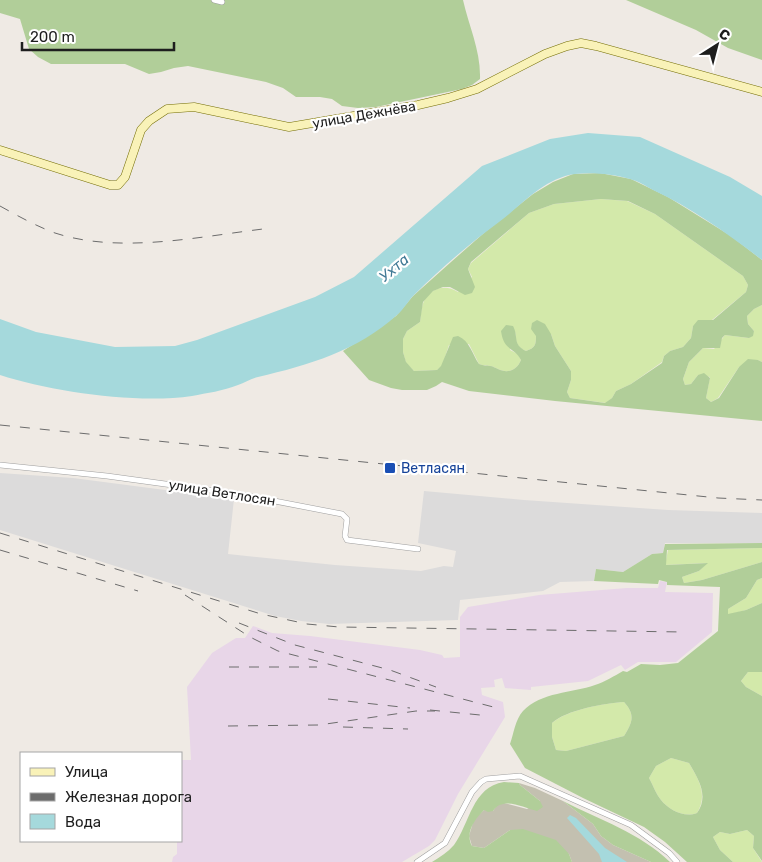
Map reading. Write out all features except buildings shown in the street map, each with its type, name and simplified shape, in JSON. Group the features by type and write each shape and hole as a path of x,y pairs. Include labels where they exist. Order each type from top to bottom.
{"street":[{"path":"214,0 222,2"},
{"name":"улица Дежнёва","path":"0,150 115,185 122,182 125,177 141,130 149,121 167,109 194,107 288,128 418,106 462,94 545,54 574,44 596,46 762,92"},
{"name":"улица Ветлосян","path":"0,465 107,476 238,494 342,514 347,519 345,536 347,540 418,550"},
{"path":"417,862 445,843 472,792 481,782 486,779 520,776 631,825 669,852 677,862"}],"shaded area":[{"path":"0,473 73,478 234,499 228,554 335,565 421,571 444,566 453,567 456,551 418,543 424,491 668,510 762,513 762,543 665,543 663,553 652,554 623,572 596,569 594,581 560,582 543,591 460,600 458,620 329,624 275,616 0,530"},
{"path":"660,581 667,582 665,592 713,593 712,632 676,662 638,662 625,670 621,665 588,681 531,687 531,690 505,688 502,678 494,680 495,687 481,688 482,695 503,702 505,717 458,794 435,840 429,846 402,862 172,862 173,857 177,854 177,842 182,842 182,760 191,760 187,687 212,653 236,638 245,638 253,626 272,633 420,650 442,655 444,658 460,657 460,617 468,607 539,595 627,588 658,588"},
{"path":"519,783 563,801 593,824 601,836 613,845 651,862 572,862 569,854 510,830 484,848 472,846 469,836 474,819 484,810 493,811 497,805 504,803 527,809 540,801"}],"green space":[{"path":"0,0 463,0 477,49 480,79 462,89 376,107 358,108 342,106 332,99 296,97 283,88 266,82 188,66 149,74 125,64 51,64 38,57 29,49 20,19 0,13"},
{"path":"626,0 762,0 762,60 728,48 696,30"},
{"path":"600,173 631,179 668,197 731,236 762,260 762,305 754,309 747,316 748,324 754,331 753,336 749,338 725,335 722,338 720,348 703,348 689,362 683,379 685,385 691,384 698,375 704,373 710,378 706,398 711,402 719,398 739,367 748,359 762,362 762,421 469,391 442,382 427,390 402,390 369,380 343,351 396,316 413,296 451,262 533,194 553,182 573,174","holes":["601,199 628,201 655,214 743,276 748,285 746,292 713,320 698,320 693,326 691,338 683,347 670,351 664,356 662,363 631,384 616,391 612,398 605,403 570,398 567,392 571,380 571,371 555,346 545,324 537,320 532,323 531,329 536,336 535,344 526,351 517,343 513,326 506,325 501,331 504,342 521,360 517,366 509,371 479,364 468,344 458,336 453,337 441,366 437,370 414,371 406,362 403,352 403,339 407,331 420,322 423,302 433,291 443,287 450,287 465,295 472,293 475,287 468,269 471,262 529,213 554,204"]},
{"path":"601,199 627,201 655,214 743,276 748,285 746,292 712,320 706,320 693,326 691,338 683,347 670,351 664,356 662,362 631,384 616,391 606,403 570,398 567,392 571,380 571,371 555,346 551,334 536,336 534,346 526,351 517,344 516,332 510,350 518,354 521,360 517,366 509,371 479,364 469,344 449,345 442,366 437,370 414,371 406,363 403,352 403,339 407,331 420,322 423,303 427,296 439,288 449,288 458,292 472,277 468,269 471,263 529,213 554,204"},
{"path":"762,305 762,362 758,360 739,367 718,398 711,402 706,398 710,377 698,375 691,384 685,385 683,379 689,362 703,348 714,349 725,335 749,338 754,331 748,324 747,316 754,309"},
{"path":"762,543 762,548 667,550 666,565 708,563 699,571 682,577 684,583 702,580 762,562 762,578 757,580 746,598 728,609 728,614 746,610 762,603 762,672 748,672 741,681 746,687 762,696 762,861 753,848 754,836 747,830 730,834 720,832 713,837 720,850 733,862 687,862 665,842 644,827 525,768 510,744 520,715 530,705 539,700 599,684 641,664 660,665 678,663 718,631 720,587 667,585 667,582 659,580 658,584 594,581 596,569 623,572 652,554 663,553 665,544","holes":["624,702 630,711 632,719 624,736 566,751 556,750 552,737 552,723 558,718 586,708","671,758 689,763 696,776 702,794 701,807 697,813 682,814 668,807 659,798 649,778 656,766"]},
{"path":"762,548 762,562 702,580 684,583 682,577 699,571 707,563 665,565 668,550"},
{"path":"762,578 762,603 728,615 728,609 746,598 757,580"},
{"path":"748,672 762,672 762,696 746,687 741,681"},
{"path":"624,702 630,711 632,719 624,736 566,751 556,750 552,737 552,723 559,718 596,706"},
{"path":"671,758 689,763 696,775 702,794 702,800 697,813 682,814 668,807 659,798 649,778 656,766"},
{"path":"504,782 519,783 540,801 543,807 537,811 514,804 502,804 493,811 488,812 484,810 477,818 470,832 472,846 484,848 510,830 523,829 556,840 569,854 572,862 432,862 454,845 478,798 493,785"},
{"path":"563,801 633,835 670,862 651,862 613,845 601,836 593,824"},
{"path":"747,830 754,836 753,848 762,862 733,862 720,850 713,837 720,832 730,834"}],"water":[{"name":"Ухта","path":"588,133 640,137 730,177 762,196 762,260 696,213 639,182 610,175 575,174 553,181 534,193 444,266 382,328 349,347 314,362 255,378 221,390 170,398 95,395 44,387 0,375 0,319 36,332 115,347 175,346 197,340 315,297 354,277 482,166 550,139"},
{"path":"570,815 576,818 605,848 627,862 602,862 599,854 567,818"}],"railway":[{"path":"0,206 55,233 105,242 158,242 263,229"},
{"path":"0,425 718,498 762,500"},
{"path":"0,533 261,614 307,624 339,627 683,632"},
{"path":"0,550 138,591"},
{"path":"185,595 250,637 278,651 501,709"},
{"path":"239,623 295,645 390,670 436,687"},
{"path":"229,667 317,667"},
{"path":"328,699 410,708"},
{"path":"430,710 480,715"},
{"path":"228,726 319,725 416,711 435,711"},
{"path":"343,727 408,729"}],"place":[{"name":"Ветласян","path":"390,468"}]}
